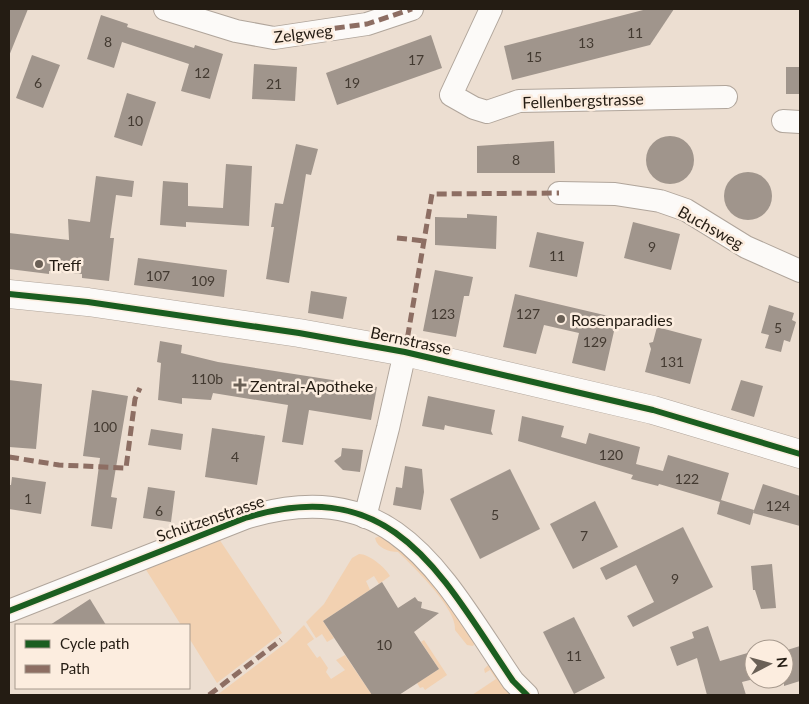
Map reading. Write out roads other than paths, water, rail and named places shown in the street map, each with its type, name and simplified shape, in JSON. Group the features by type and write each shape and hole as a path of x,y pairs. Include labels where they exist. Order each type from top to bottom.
{"main road":[{"name":"Bernstrasse","path":"9,294 88,302 299,333 405,352 661,412 800,454"}],"street":[{"name":"Zelgweg","path":"166,9 236,31 265,37 281,37 367,24 412,9"},
{"name":"Fellenbergstrasse","path":"491,9 450,95 480,111 493,111 519,102 726,97"},
{"name":"Buchsweg","path":"559,193 615,194 660,201 686,210 746,247 800,271"},
{"path":"365,517 405,352"},
{"name":"Schützenstrasse","path":"9,611 213,529 264,512 318,506 342,510 365,517 400,535 420,551 513,680 527,695"}],"place":[{"name":"Treff","path":"39,264"},
{"name":"Rosenparadies","path":"561,319"},
{"name":"Zentral-Apotheke","path":"240,385"}]}
